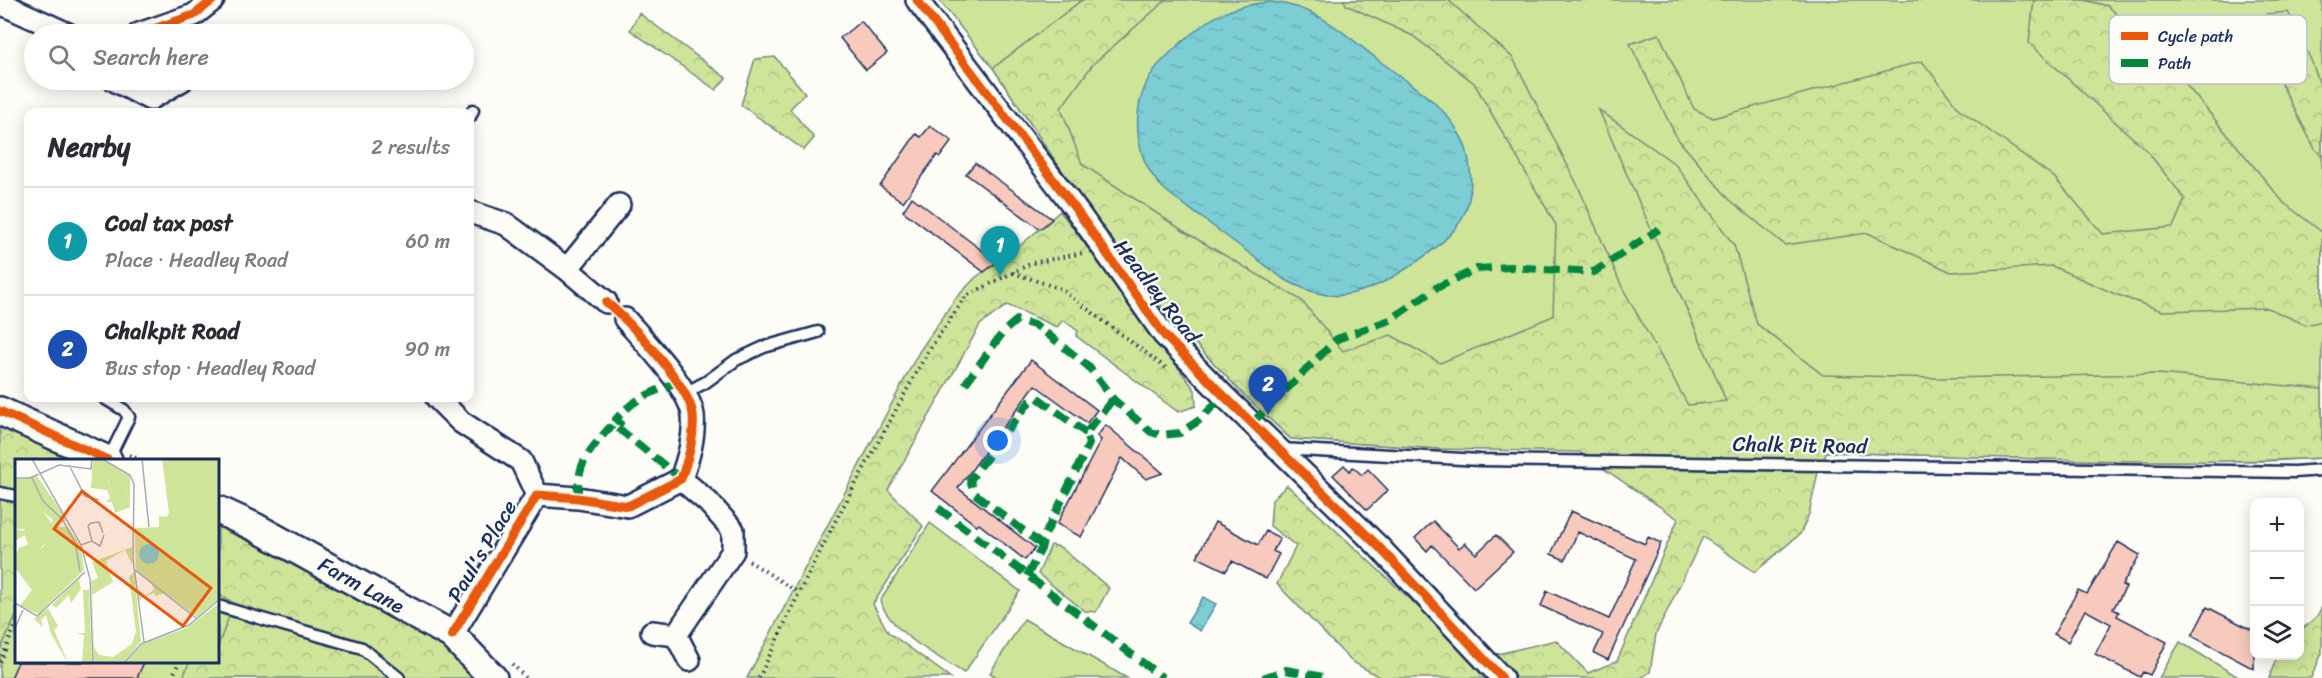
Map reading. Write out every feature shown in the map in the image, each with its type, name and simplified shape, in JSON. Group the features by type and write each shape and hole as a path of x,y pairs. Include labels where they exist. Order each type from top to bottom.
{"street":[{"path":"196,24 213,0"},
{"name":"Headley Road","path":"917,0 1077,211 1164,335 1378,546 1502,678"},
{"path":"0,3 46,24"},
{"path":"133,90 150,99 165,90"},
{"path":"567,269 619,205"},
{"path":"474,213 506,224 567,269 606,302"},
{"path":"625,319 685,393 693,414 690,452 681,479 708,502 733,530 733,551 676,635"},
{"name":"Paul's Place","path":"441,402 461,422 521,461 537,495"},
{"path":"0,411 106,459"},
{"name":"Paul's Place","path":"537,495 578,498 628,506 681,479"},
{"name":"Paul's Place","path":"452,635 537,495"},
{"name":"Farm Lane","path":"219,510 255,527 452,635 493,678"},
{"path":"652,632 676,635"},
{"path":"676,635 689,660"}],"lane":[{"path":"685,393 706,382 736,360 764,347 818,332"},
{"path":"108,459 129,417 124,410 111,402"},
{"name":"Chalk Pit Road","path":"1278,449 1480,460 2294,472 2322,470"},
{"path":"0,493 15,496"},
{"path":"219,606 362,648 399,678"}],"path":[{"path":"759,678 838,516 927,353 966,296 1032,263 1103,250"},
{"path":"1012,273 1061,289 1167,368"},
{"path":"733,551 799,593"},
{"path":"0,662 15,626"},
{"path":"172,678 179,663"}],"green space":[{"path":"939,0 2322,0 2322,458 2266,461 2051,459 1827,452 1440,449 1291,439 1244,395 1168,315 1075,190 993,68"},
{"path":"1082,0 1166,0 1093,64 1061,108 1082,164 1185,232 1301,300 1343,351 1391,335 1440,363 1553,316 1556,225 1474,83 1413,36 1346,5 1344,0 1448,0 1513,58 1578,186 1622,287 1688,405 1726,401 1599,110 1675,164 1734,245 1757,324 1823,375 1939,378 2158,374 2322,389 2322,458 2136,461 1827,452 1818,472 1809,514 1800,534 1755,572 1703,537 1656,634 1650,672 1641,678 1516,678 1494,655 1556,640 1588,673 1617,661 1678,519 1579,452 1440,449 1291,439 1244,395 1168,315 1075,190 993,68"},
{"path":"2034,0 2084,0 2108,6 2117,15 2109,15 2109,84 2186,84 2284,203 2322,232 2322,321 2306,325 2268,308 2162,311 2115,294 2052,266 1951,272 1868,233 1785,245 1729,199 1677,138 1630,44 1659,34 1694,109 1713,118 1922,61 1959,109 2054,177 2103,234 2173,227 2185,199 2147,151 2029,43"},
{"path":"2288,12 2289,15 2266,15"},
{"path":"639,13 726,78 716,90 630,30"},
{"path":"2307,52 2322,90 2322,156 2315,149 2281,84 2307,84"},
{"path":"775,57 805,93 790,109 814,138 804,150 741,105 755,59"},
{"path":"1060,211 1195,390 1196,406 1178,412 1076,336 1078,331 1063,320 1057,327 1007,305 980,325 888,490 923,526 873,604 888,632 951,678 747,678 919,352 955,299 975,278 1022,244"},
{"path":"0,426 68,459 15,459 15,618 0,650"},
{"path":"1287,485 1426,614 1485,678 1381,678 1351,661 1277,584 1296,546 1270,526 1272,500"},
{"path":"930,523 1020,591 964,673 905,634 886,613 880,601"},
{"path":"219,527 369,600 420,628 452,650 482,678 183,678 189,663 219,663 219,643 234,603 219,595"},
{"path":"1051,545 1060,547 1109,588 1096,612 1085,611 1038,574"},
{"path":"219,594 234,602 296,678 0,678 0,650 15,618 15,663 219,663"},
{"path":"2322,607 2322,653 2311,678 2269,678 2276,660 2304,660 2304,627 2317,616"},
{"path":"1024,619 1127,678 998,678 990,673"},
{"path":"2180,642 2240,678 2159,678"}],"water":[{"path":"1270,2 1302,9 1340,30 1434,102 1453,123 1466,147 1471,187 1463,216 1456,228 1435,248 1409,267 1386,281 1361,291 1335,296 1319,294 1282,278 1162,187 1146,165 1139,138 1139,110 1146,84 1157,67 1194,32 1216,17 1240,7"},
{"path":"1203,597 1216,604 1200,631 1187,623"}],"building":[{"path":"861,21 887,53 866,70 840,38"},
{"path":"930,126 952,141 940,157 937,155 903,202 880,186 916,134 921,137"},
{"path":"975,163 1052,219 1040,229 966,174"},
{"path":"912,197 997,262 984,272 903,211"},
{"path":"1031,360 1097,410 1087,423 1035,385 958,488 1035,548 1025,560 932,491"},
{"path":"1106,425 1163,473 1146,479 1122,458 1081,537 1057,524 1101,440 1097,436"},
{"path":"1344,465 1350,471 1353,467 1362,475 1368,469 1388,490 1367,510 1333,475"},
{"path":"1571,511 1645,544 1648,537 1661,543 1608,660 1594,653 1603,634 1541,606 1547,591 1609,619 1636,559 1578,532 1565,560 1551,554"},
{"path":"1433,521 1459,548 1465,543 1476,554 1496,535 1513,552 1474,588 1432,545 1427,551 1415,538"},
{"path":"1215,522 1258,545 1266,531 1280,538 1273,551 1279,554 1266,579 1232,561 1226,571 1197,557"},
{"path":"2118,542 2140,555 2122,585 2126,587 2113,609 2119,612 2117,616 2167,642 2150,675 2143,672 2140,677 2095,654 2111,624 2085,610 2068,642 2054,634 2078,590 2087,594"},
{"path":"2207,607 2250,629 2250,660 2254,660 2254,669 2192,636"},
{"path":"18,663 144,663 137,678 11,678"}],"marked path":[{"path":"1252,423 1337,339 1390,320 1436,288 1477,269 1509,267 1594,272 1659,229"},
{"path":"965,384 1004,331 1017,320 1037,326 1088,366 1113,399 1151,432 1162,435 1180,433 1201,419 1223,395"},
{"path":"578,498 579,476 585,460 609,428 613,431 620,423 616,419 636,401 677,382"},
{"path":"1042,545 974,493 970,480 1030,401 1038,398 1086,433"},
{"path":"1027,576 1089,444 1086,433 1113,399"},
{"path":"618,428 681,479"},
{"path":"938,508 1163,678"},
{"path":"1263,678 1286,670 1329,678"}],"cycle path":[{"path":"168,24 194,15 213,0"},
{"path":"917,0 1077,211 1164,335 1378,546 1502,678"},
{"path":"452,635 537,495 578,498 628,506 681,479 693,432 693,415 689,403 657,355 606,302"},
{"path":"0,411 106,459"}],"place":[{"name":"Coal tax post","path":"1000,276"},
{"name":"Chalkpit Road","path":"1268,415"}]}
